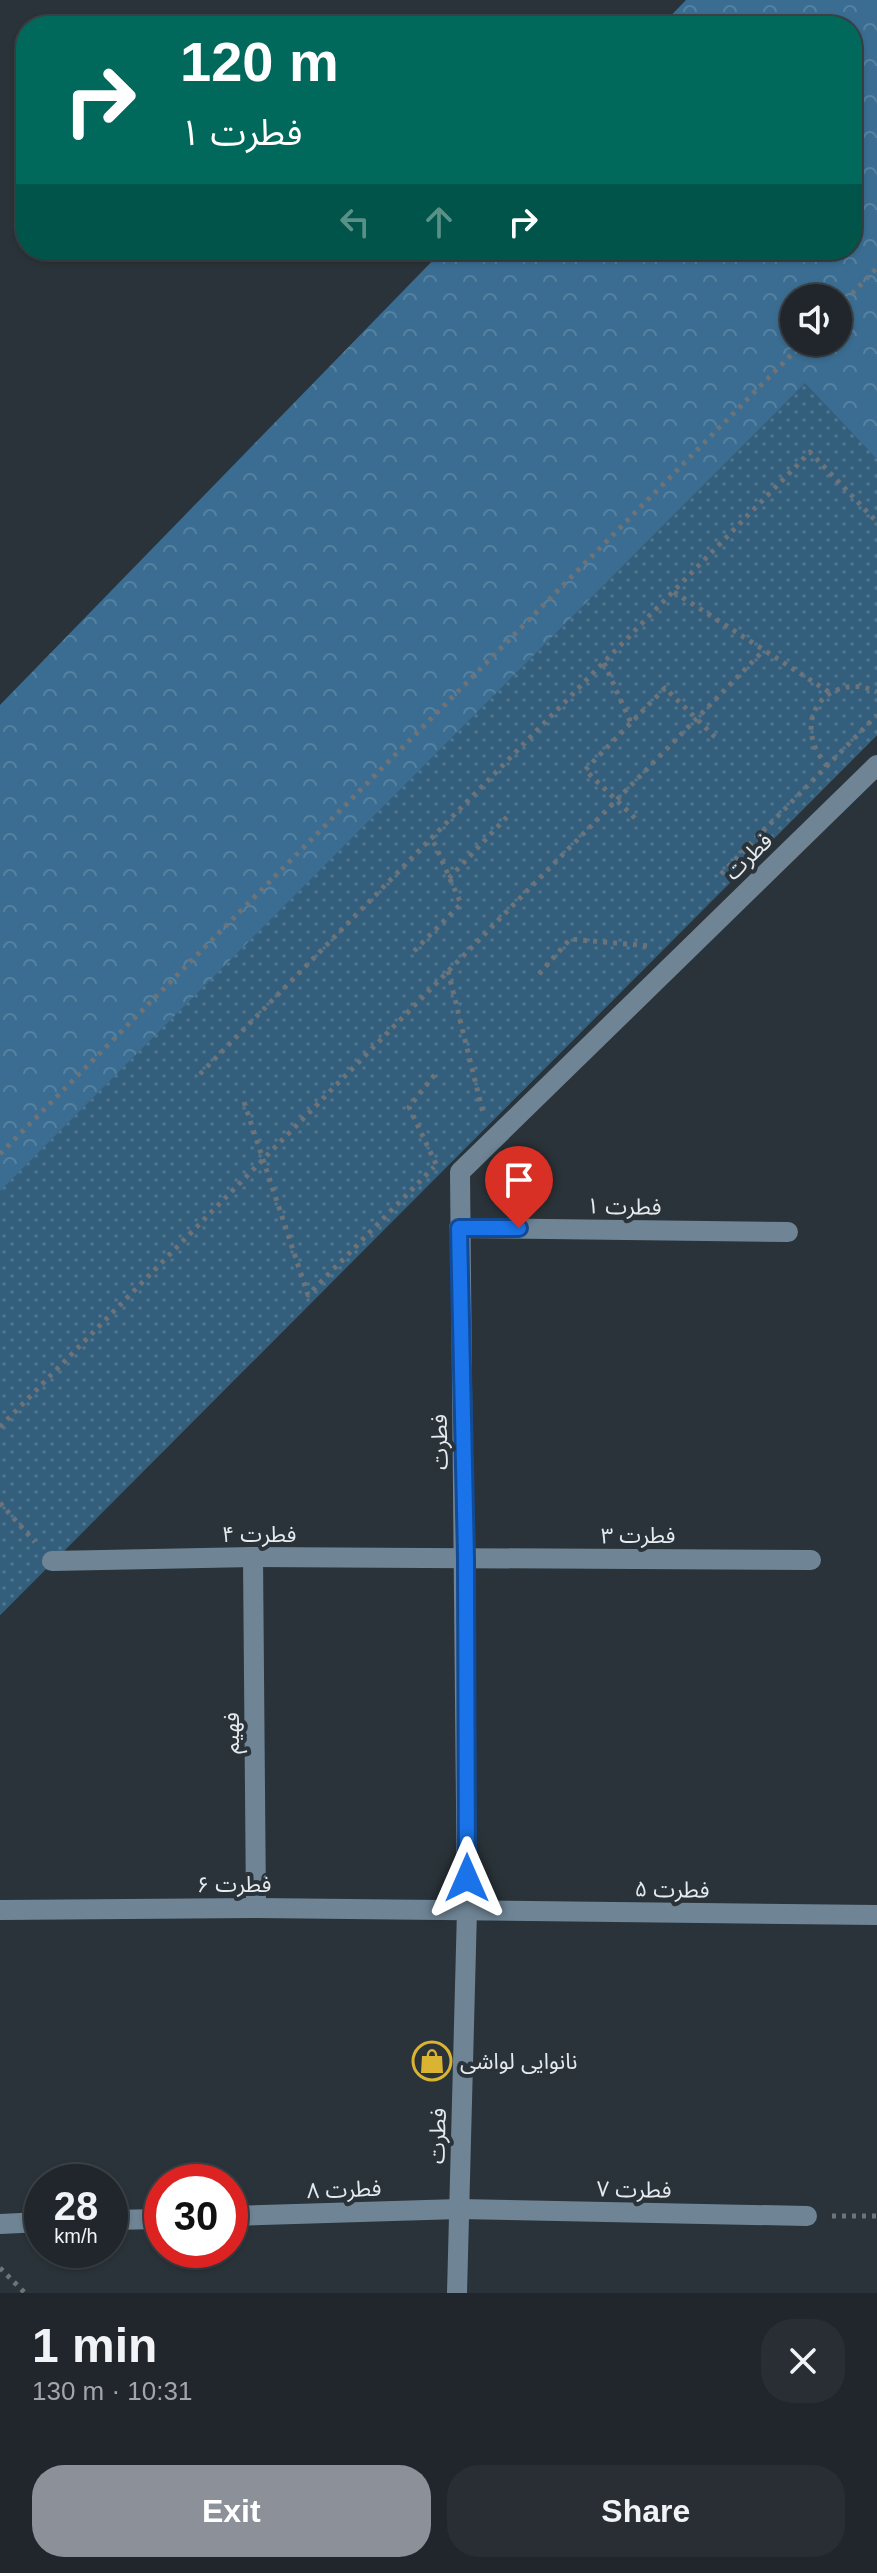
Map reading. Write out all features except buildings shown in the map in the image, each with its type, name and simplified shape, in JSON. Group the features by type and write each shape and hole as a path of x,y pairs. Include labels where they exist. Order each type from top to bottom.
{"street":[{"name":"فطرت","path":"457,2293 467,1910 460,1172 877,765"},
{"name":"فطرت ۱","path":"459,1228 788,1232"},
{"name":"فطرت ۴","path":"52,1561 253,1557 466,1559"},
{"name":"فهیم","path":"253,1557 256,1908"},
{"name":"فطرت ۳","path":"466,1559 811,1560"},
{"name":"فطرت ۶","path":"0,1910 467,1910"},
{"name":"فطرت ۵","path":"467,1910 877,1915"},
{"name":"فطرت ۷","path":"459,2209 807,2216"},
{"name":"فطرت ۸","path":"248,2215 459,2209"},
{"path":"0,2224 24,2223"}],"path":[{"path":"852,294 877,268"},
{"path":"0,1154 790,356"},
{"path":"200,1074 810,452 877,522"},
{"path":"674,592 829,692"},
{"path":"0,1427 764,650"},
{"path":"604,663 631,723"},
{"path":"827,766 814,745 811,722 816,706 829,692 848,686 866,686 877,692"},
{"path":"635,818 585,770 665,688 715,737"},
{"path":"449,878 507,817"},
{"path":"414,951 461,904 432,838"},
{"path":"539,974 570,939 650,946"},
{"path":"448,970 490,1141"},
{"path":"436,1073 409,1107 436,1165"},
{"path":"244,1102 308,1295"},
{"path":"0,1503 52,1561"},
{"path":"807,2216 877,2216"},
{"path":"0,2268 25,2293"}],"green space":[{"path":"686,0 877,0 877,735 0,1615 0,705 433,260 862,260 862,16 671,16"}],"shaded area":[{"path":"805,383 877,459 877,735 0,1615 0,1191"}],"place":[{"name":"نانوایی لواشی","path":"432,2061"}],"route":[{"path":"467,1878 466,1559 459,1228 519,1228"}]}
